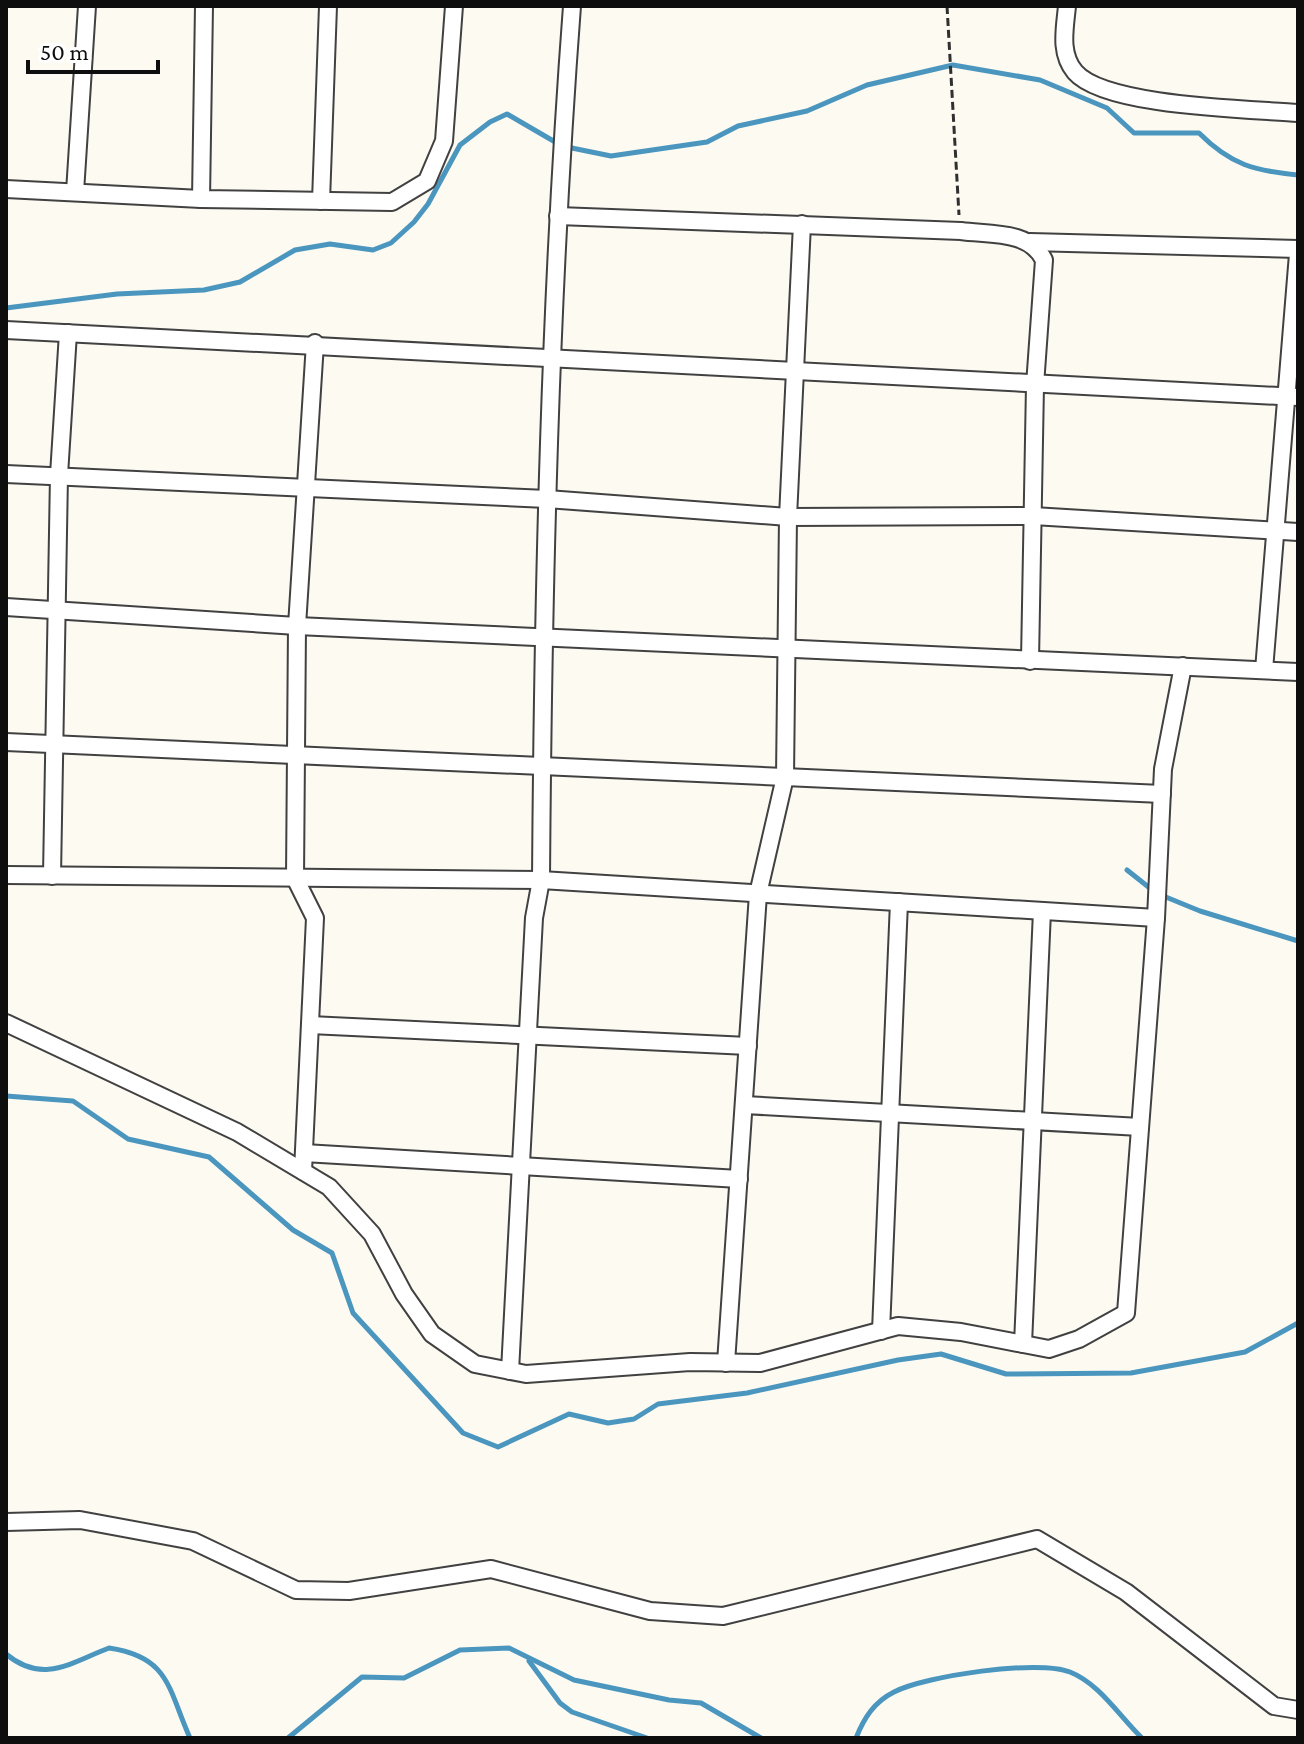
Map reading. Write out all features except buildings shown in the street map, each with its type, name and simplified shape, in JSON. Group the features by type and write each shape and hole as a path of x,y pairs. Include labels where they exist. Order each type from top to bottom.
{"street":[{"path":"75,192 87,6"},
{"path":"201,199 204,6"},
{"path":"321,201 328,6"},
{"path":"6,189 201,199 392,202 427,181 444,141 454,6"},
{"path":"510,1371 534,918 541,880 543,636 552,357 572,6"},
{"path":"1067,6 1063,48 1075,72 1098,85 1158,102 1298,113"},
{"path":"558,216 961,231 1030,242 1298,252 1292,396 1264,670"},
{"path":"726,1363 758,894 785,777 788,517 802,224"},
{"path":"1030,242 1038,247 1044,260 1035,385 1030,661"},
{"path":"6,330 315,343 1035,385 1292,396"},
{"path":"52,876 59,475 68,333"},
{"path":"303,1171 315,918 295,878 297,626 315,343"},
{"path":"6,474 547,499 788,517 1033,516 1298,532"},
{"path":"6,607 297,626 1298,672"},
{"path":"6,1023 237,1132 329,1187 372,1234 404,1294 432,1334 475,1364 526,1374 760,1363 898,1326 945,1330 1049,1349 1079,1339 1126,1313 1156,918 1162,794 1183,666"},
{"path":"6,742 1162,794"},
{"path":"6,875 541,880 1156,918"},
{"path":"881,1331 899,902"},
{"path":"1023,1344 1042,911"},
{"path":"310,1025 748,1046"},
{"path":"744,1105 1140,1127"},
{"path":"304,1153 739,1179"},
{"path":"6,1522 80,1520 193,1541 296,1590 349,1591 491,1569 650,1611 723,1616 1037,1539 1126,1592 1274,1706 1298,1710"}],"path":[{"path":"947,6 951,112 961,231"}],"waterway":[{"path":"6,308 117,294 204,290 240,282 295,250 330,244 373,250 391,243 414,222 428,204 460,145 490,122 507,114 562,146 611,156 707,142 738,126 807,111 867,85 953,65 1040,80 1107,108 1134,133 1199,133 1222,152 1244,164 1298,175"},
{"path":"1127,870 1156,893 1200,911 1298,941"},
{"path":"6,1096 73,1101 128,1139 209,1157 293,1230 332,1253 353,1313 463,1433 498,1447 569,1414 608,1423 634,1419 658,1404 747,1393 898,1360 941,1354 1006,1374 1131,1373 1245,1352 1298,1323"},
{"path":"6,1654 32,1668 45,1669 58,1668 109,1648 129,1652 144,1659 164,1678 190,1738"},
{"path":"288,1738 362,1677 404,1678 460,1650 509,1648 574,1680 669,1700 701,1703 761,1738"},
{"path":"529,1661 560,1703 572,1712 647,1738"},
{"path":"856,1738 870,1711 894,1692 955,1675 1033,1667 1055,1668 1081,1677 1100,1692 1142,1738"}]}
